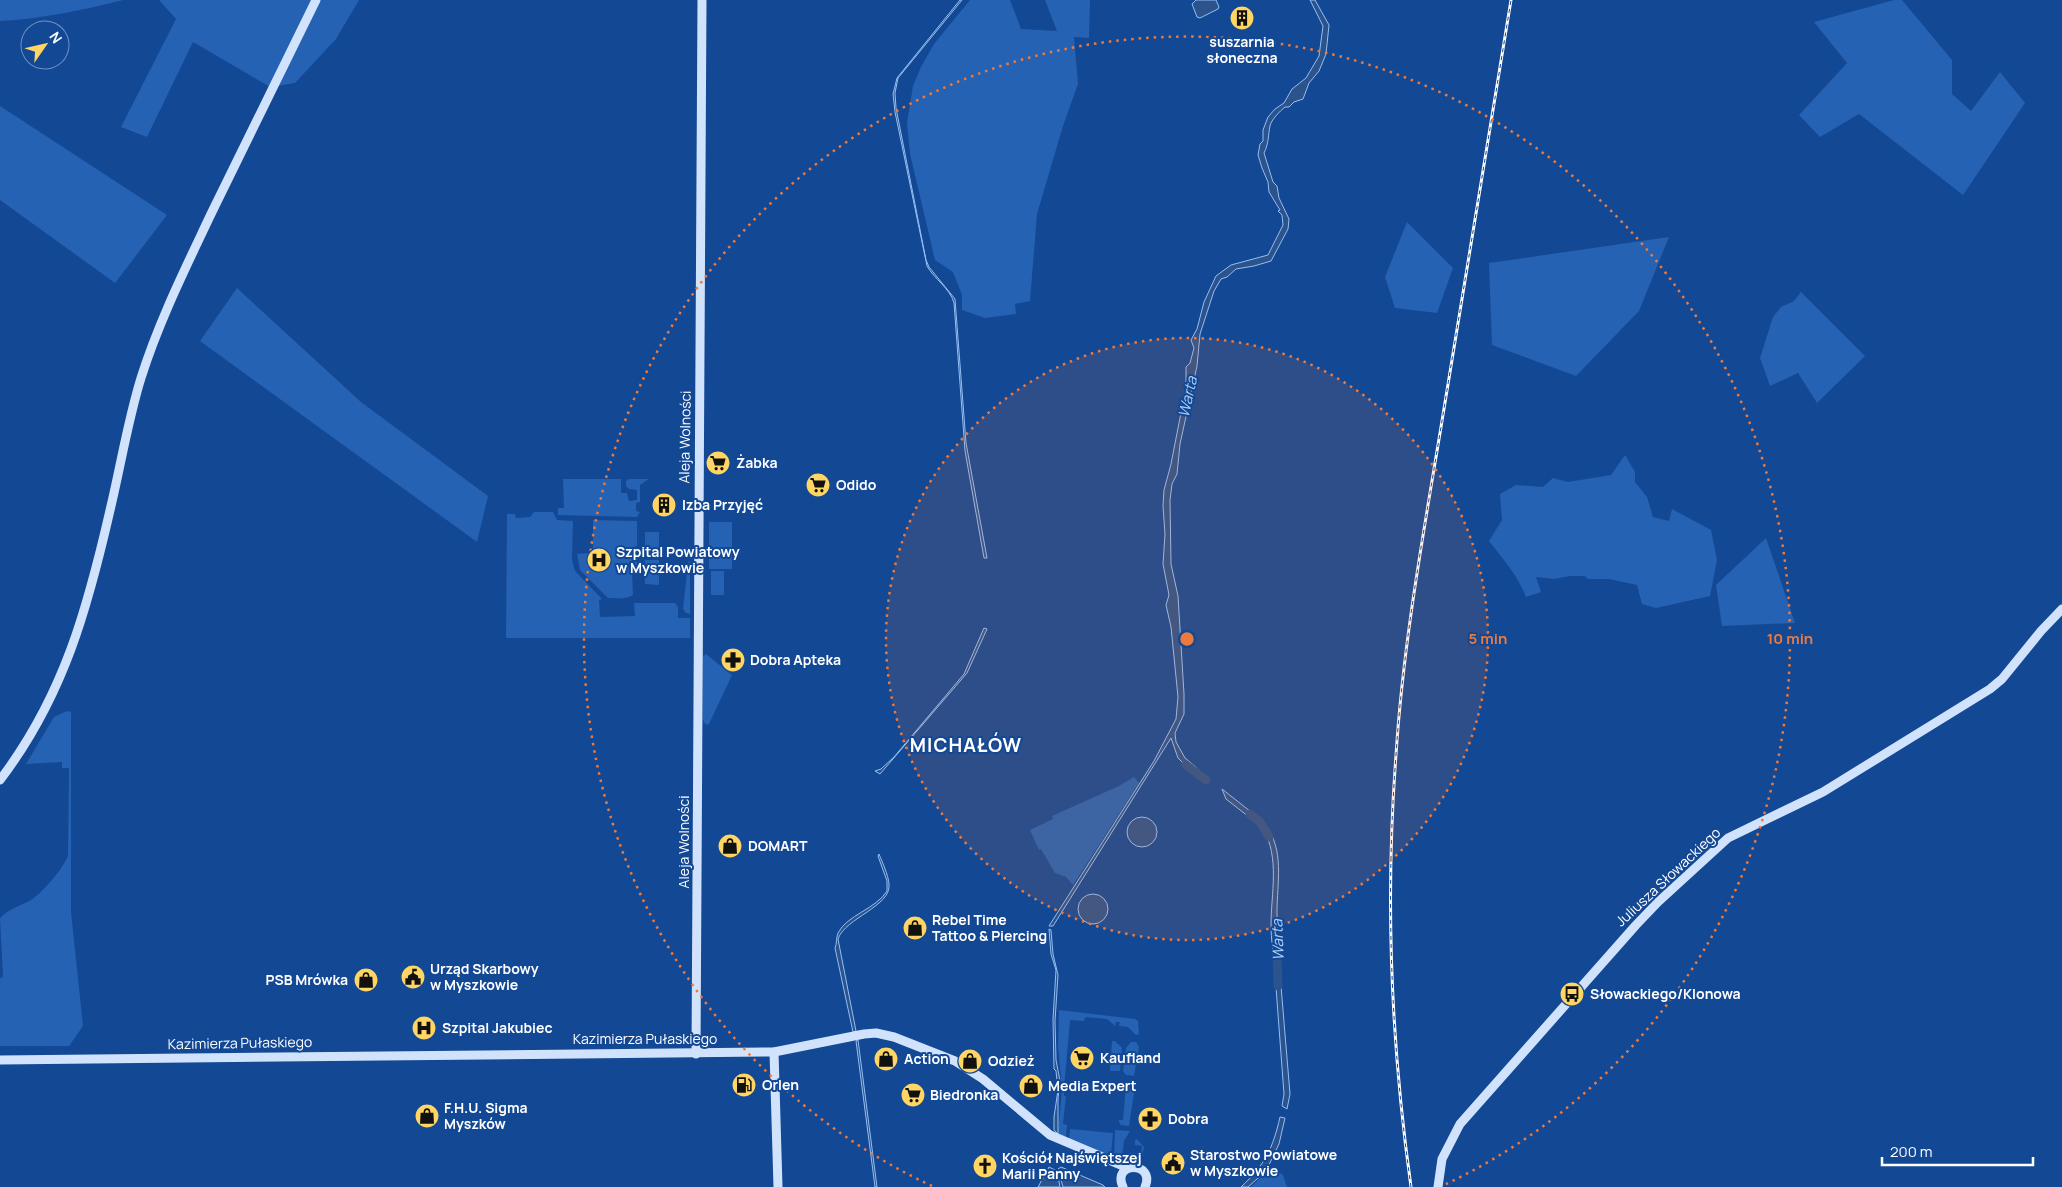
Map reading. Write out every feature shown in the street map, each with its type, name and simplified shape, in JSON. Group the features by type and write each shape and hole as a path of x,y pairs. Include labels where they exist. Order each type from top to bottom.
{"main road":[{"path":"0,780 26,743 54,693 78,634 99,560 139,386 161,324 202,234 316,0"},
{"name":"Aleja Wolności","path":"696,1054 702,0"},
{"name":"Juliusza Słowackiego","path":"1438,1187 1442,1159 1460,1124 1658,902 1733,835 1823,792 1995,685 2062,610"},
{"name":"Kazimierza Pułaskiego","path":"0,1060 774,1052 862,1034 876,1034 894,1037 955,1061 1000,1092 1050,1135 1128,1168 1140,1168 1146,1175 1146,1184"},
{"path":"774,1052 778,1187"},
{"name":"Kazimierza Pułaskiego","path":"1103,1158 1121,1176"},
{"path":"1123,1187 1121,1176 1128,1168"},
{"path":"1146,1184 1156,1187"}],"shaded area":[{"path":"0,0 123,0 62,13 0,21"},
{"path":"159,0 359,0 336,39 295,83 270,87 193,42 147,137 121,127 176,19"},
{"path":"970,0 1010,0 1021,29 1057,31 1045,0 1090,0 1089,38 1074,37 1078,84 1063,126 1037,214 1030,301 1015,304 1016,314 985,318 962,310 962,295 953,272 935,260 910,154 907,123 913,86 921,67 934,44"},
{"path":"1894,0 1902,0 1952,60 1952,94 1971,111 2000,72 2025,103 1963,195 1859,114 1820,137 1799,115 1847,63 1814,22"},
{"path":"0,106 167,215 115,283 0,200"},
{"path":"1407,222 1453,268 1437,313 1395,308 1385,277"},
{"path":"1669,237 1639,311 1576,376 1492,345 1489,263"},
{"path":"237,288 361,402 488,496 477,542 200,341"},
{"path":"1801,292 1865,356 1817,403 1798,373 1770,386 1760,358 1773,317 1781,307 1794,301"},
{"path":"1625,455 1635,472 1635,482 1647,497 1653,517 1669,521 1672,509 1711,530 1717,560 1710,596 1656,608 1642,604 1637,585 1609,579 1588,579 1585,576 1570,576 1554,579 1536,577 1541,592 1526,597 1505,561 1489,541 1502,520 1500,494 1516,485 1543,487 1553,478 1568,482 1611,475"},
{"path":"563,479 621,479 621,493 627,493 629,501 637,500 637,490 629,489 626,486 626,481 629,479 649,479 640,485 640,502 636,503 636,511 640,512 637,517 558,515 558,508 564,508"},
{"path":"534,512 553,512 557,520 573,521 572,560 575,571 602,599 599,600 600,617 635,616 634,603 675,603 678,607 678,618 690,618 690,638 506,638 507,514 515,514 516,518 530,517"},
{"path":"593,520 637,521 637,546 633,547 633,558 637,562 637,571 632,571 633,595 630,597 608,598 580,570 577,554 589,553 593,550"},
{"path":"709,522 732,522 732,569 709,569"},
{"path":"645,532 659,532 659,556 645,556"},
{"path":"1766,538 1795,623 1722,626 1716,585"},
{"path":"645,560 659,560 659,585 645,584"},
{"path":"690,561 690,614 686,613 683,609 688,563"},
{"path":"711,571 724,571 724,595 711,595"},
{"path":"706,654 732,675 709,724 706,725 703,720 703,657"},
{"path":"67,711 71,712 71,912 83,1026 69,1046 0,1046 0,978 3,977 0,918 41,892 58,873 68,855 69,768 62,768 62,762 26,764 54,717"},
{"path":"1134,777 1139,783 1073,885 1066,877 1055,873 1041,849 1039,850 1030,830 1053,819 1052,816 1119,786"},
{"path":"1059,1010 1135,1019 1138,1021 1139,1034 1136,1035 1128,1027 1119,1026 1120,1022 1116,1022 1115,1026 1107,1019 1085,1017 1084,1021 1070,1020 1064,1089 1064,1096 1066,1096 1063,1124 1067,1125 1066,1137 1058,1134 1062,1090 1058,1046"},
{"path":"1112,1041 1115,1041 1122,1048 1120,1071 1110,1071"},
{"path":"1131,1042 1136,1042 1139,1047 1134,1076 1126,1075 1123,1071 1126,1048"},
{"path":"1125,1081 1132,1082 1135,1086 1129,1126 1121,1125 1119,1122 1119,1120 1123,1120 1126,1086 1122,1086"},
{"path":"1070,1129 1113,1133 1111,1154 1109,1155 1069,1139"},
{"path":"1115,1130 1130,1131 1124,1141 1122,1157 1125,1157 1125,1153 1141,1154 1142,1146 1135,1145 1135,1140 1137,1139 1144,1147 1142,1157 1120,1162 1114,1158"},
{"path":"1271,1167 1283,1175 1287,1187 1251,1187"}],"water":[{"path":"960,0 962,0 898,78 895,93 896,108 926,260 929,267 955,299 966,443 987,558 984,558 965,451 954,303 946,288 927,266 895,112 893,94 897,78"},
{"path":"1196,0 1216,0 1219,7 1200,18 1197,17 1192,4"},
{"path":"1310,0 1315,0 1329,25 1326,54 1319,71 1309,83 1303,99 1294,102 1289,107 1285,107 1272,121 1264,153 1273,182 1277,186 1279,198 1289,219 1288,229 1271,261 1236,269 1227,277 1221,279 1214,291 1200,334 1197,366 1180,444 1177,474 1172,484 1170,500 1171,564 1178,596 1184,694 1184,714 1175,733 1176,742 1185,758 1197,768 1195,775 1178,758 1171,738 1053,926 1049,926 1154,761 1176,719 1178,697 1171,627 1166,605 1169,595 1163,564 1165,534 1163,506 1164,490 1186,387 1186,367 1190,363 1194,348 1191,340 1197,329 1204,302 1216,276 1231,265 1268,255 1283,225 1282,215 1278,211 1280,210 1269,192 1268,182 1258,155 1260,144 1263,141 1263,130 1268,117 1284,103 1292,89 1306,78 1319,56 1323,26"},
{"path":"984,628 987,629 967,673 880,774 875,771 881,769 894,757 964,674"},
{"path":"1222,789 1260,819 1258,824 1226,799"},
{"path":"1142,817 1148,818 1156,826 1156,838 1148,846 1142,847 1136,846 1128,838 1127,832 1128,826 1136,818"},
{"path":"1265,825 1271,834 1278,855 1277,919 1280,966 1275,967 1271,930 1273,864 1268,840 1263,829"},
{"path":"879,854 888,876 888,892 876,906 849,925 838,939 856,1031 853,1032 835,948 838,933 842,927 876,903 887,891 887,881 878,856"},
{"path":"1093,894 1104,898 1108,909 1104,920 1093,924 1082,920 1078,909 1082,898"},
{"path":"1049,929 1051,930 1053,954 1058,975 1055,1021 1056,1060 1060,1081 1058,1134 1054,1130 1058,1090 1056,1071 1054,1069 1053,1019 1056,970 1051,954"},
{"path":"1275,974 1280,974 1290,1094 1287,1109 1282,1106 1284,1094"},
{"path":"858,1040 877,1187 875,1187 856,1041"},
{"path":"1280,1117 1285,1118 1279,1144 1266,1171 1248,1187 1241,1187 1256,1171 1267,1155"},
{"path":"1049,1167 1057,1171 1060,1187 1038,1187"},
{"path":"1061,1167 1105,1187 1063,1187 1058,1169"}],"waterway":[{"name":"Warta","path":"1186,765 1206,780"},
{"name":"Warta","path":"1250,814 1260,822 1269,837"},
{"name":"Warta","path":"1277,956 1278,986"}],"railway":[{"path":"1411,1187 1399,1079 1392,971 1391,863 1399,714 1421,550 1511,0"}],"place":[{"name":"suszarnia słoneczna","path":"1242,18"},
{"name":"Żabka","path":"718,463"},
{"name":"Odido","path":"818,485"},
{"name":"Izba Przyjęć","path":"664,505"},
{"name":"Szpital Powiatowy w Myszkowie","path":"599,560"},
{"name":"Dobra Apteka","path":"733,660"},
{"name":"DOMART","path":"730,846"},
{"name":"Rebel Time Tattoo & Piercing","path":"915,928"},
{"name":"Urząd Skarbowy w Myszkowie","path":"413,977"},
{"name":"PSB Mrówka","path":"366,980"},
{"name":"Słowackiego/Klonowa","path":"1572,994"},
{"name":"Szpital Jakubiec","path":"424,1028"},
{"name":"Kaufland","path":"1082,1058"},
{"name":"Action","path":"886,1059"},
{"name":"Odzież","path":"970,1061"},
{"name":"Orlen","path":"744,1085"},
{"name":"Media Expert","path":"1031,1086"},
{"name":"Biedronka","path":"913,1095"},
{"name":"F.H.U. Sigma Myszków","path":"427,1116"},
{"name":"Dobra","path":"1150,1119"},
{"name":"Starostwo Powiatowe w Myszkowie","path":"1173,1163"},
{"name":"Kościół Najświętszej Marii Panny","path":"985,1166"}],"district":[{"name":"MICHAŁÓW","path":"966,745"}]}
